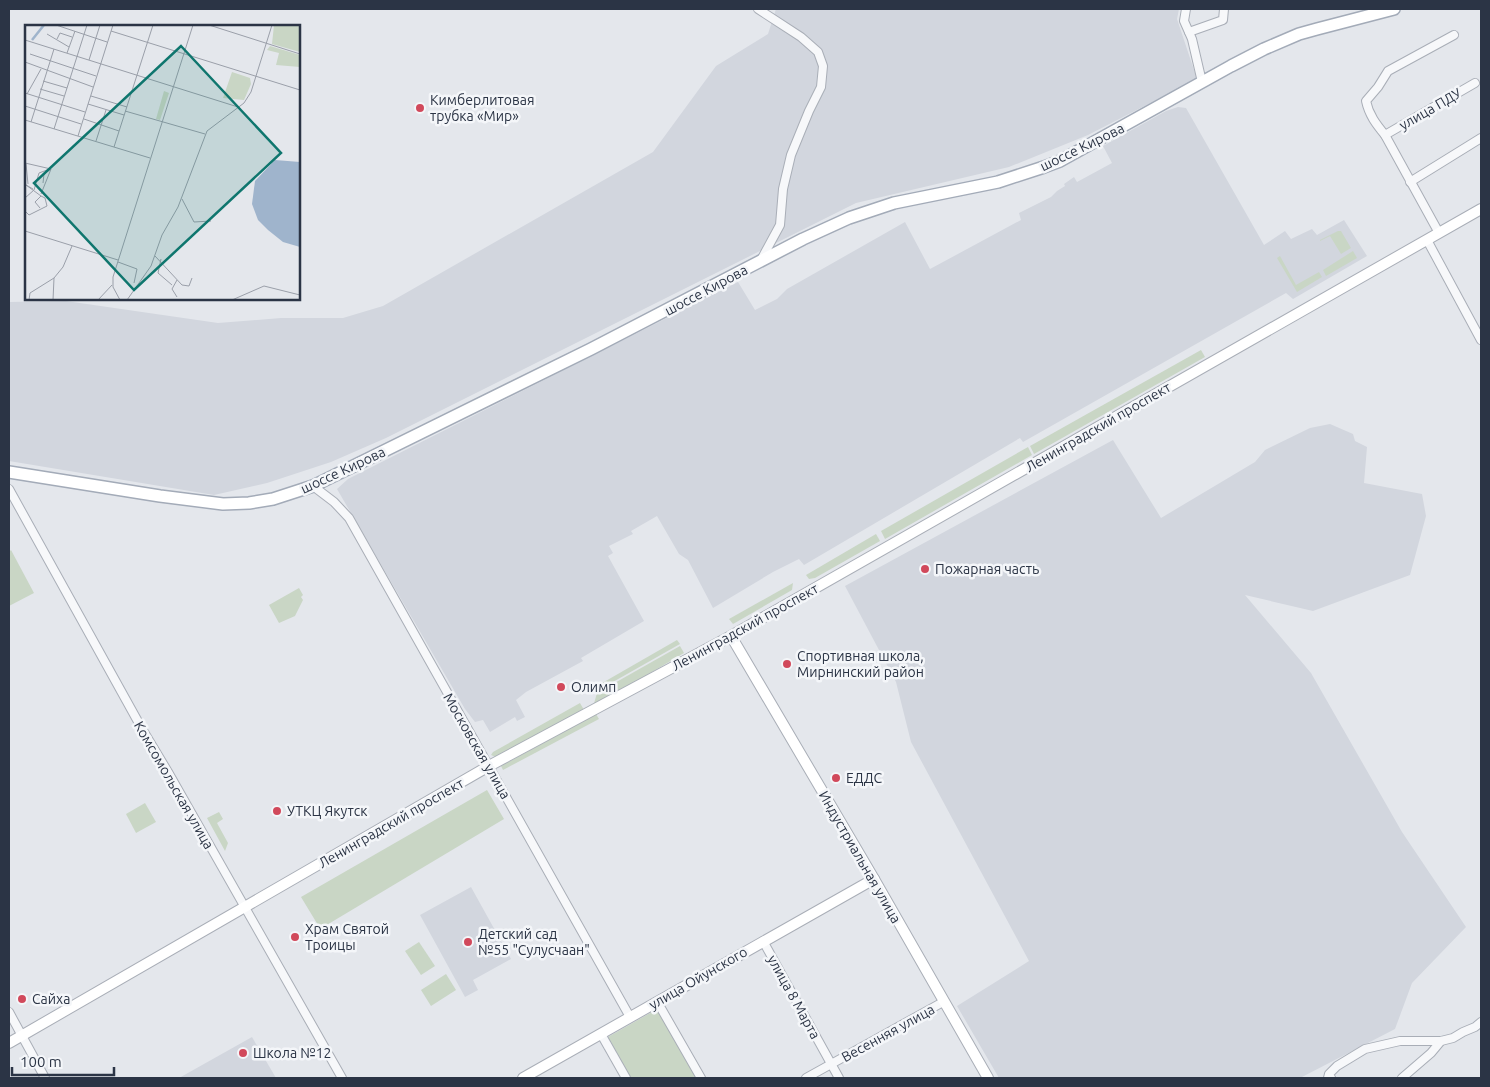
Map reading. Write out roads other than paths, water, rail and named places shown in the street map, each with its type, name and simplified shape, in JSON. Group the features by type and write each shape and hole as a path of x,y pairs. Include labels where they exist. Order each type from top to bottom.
{"main road":[{"name":"шоссе Кирова","path":"9,472 223,504 267,500 313,486 591,350 828,227 870,210 907,200 998,182 1060,160 1249,56 1299,34 1394,9"},
{"name":"Ленинградский проспект","path":"9,1043 489,766 731,636 1481,209"},
{"name":"Индустриальная улица","path":"731,636 988,1078"},
{"name":"улица Ойунского","path":"523,1078 874,879"}],"street":[{"path":"758,9 818,52 823,66 821,87 791,155 783,190 780,225 761,261"},
{"path":"1186,9 1184,21 1189,32 1202,82"},
{"path":"1189,32 1223,20 1224,9"},
{"name":"улица ПДУ","path":"1439,233 1385,135 1374,122 1368,111 1366,101 1388,71 1454,35"},
{"name":"улица ПДУ","path":"1385,135 1475,83"},
{"path":"1410,182 1481,138"},
{"path":"1427,240 1481,340"},
{"name":"Московская улица","path":"313,486 334,502 349,518 630,1017"},
{"name":"Комсомольская улица","path":"9,489 141,727 342,1078"},
{"name":"улица 8 Марта","path":"763,941 839,1078"},
{"name":"Весенняя улица","path":"806,1078 943,1002"},
{"path":"658,1003 701,1078"},
{"path":"9,1012 45,1078"},
{"path":"1329,1078 1329,1074 1337,1066 1365,1049 1400,1041 1441,1041 1453,1038 1481,1022"},
{"path":"601,1034 626,1078"},
{"path":"1402,1078 1431,1053 1441,1041"}],"place":[{"name":"Кимберлитовая трубка «Мир»","path":"420,108"},
{"name":"Пожарная часть","path":"925,569"},
{"name":"Спортивная школа, Мирнинский район","path":"787,664"},
{"name":"Олимп","path":"561,687"},
{"name":"ЕДДС","path":"836,778"},
{"name":"УТКЦ Якутск","path":"277,811"},
{"name":"Храм Святой Троицы","path":"295,937"},
{"name":"Детский сад №55 \"Сулусчаан\"","path":"468,942"},
{"name":"Сайха","path":"22,999"},
{"name":"Школа №12","path":"243,1053"}]}
